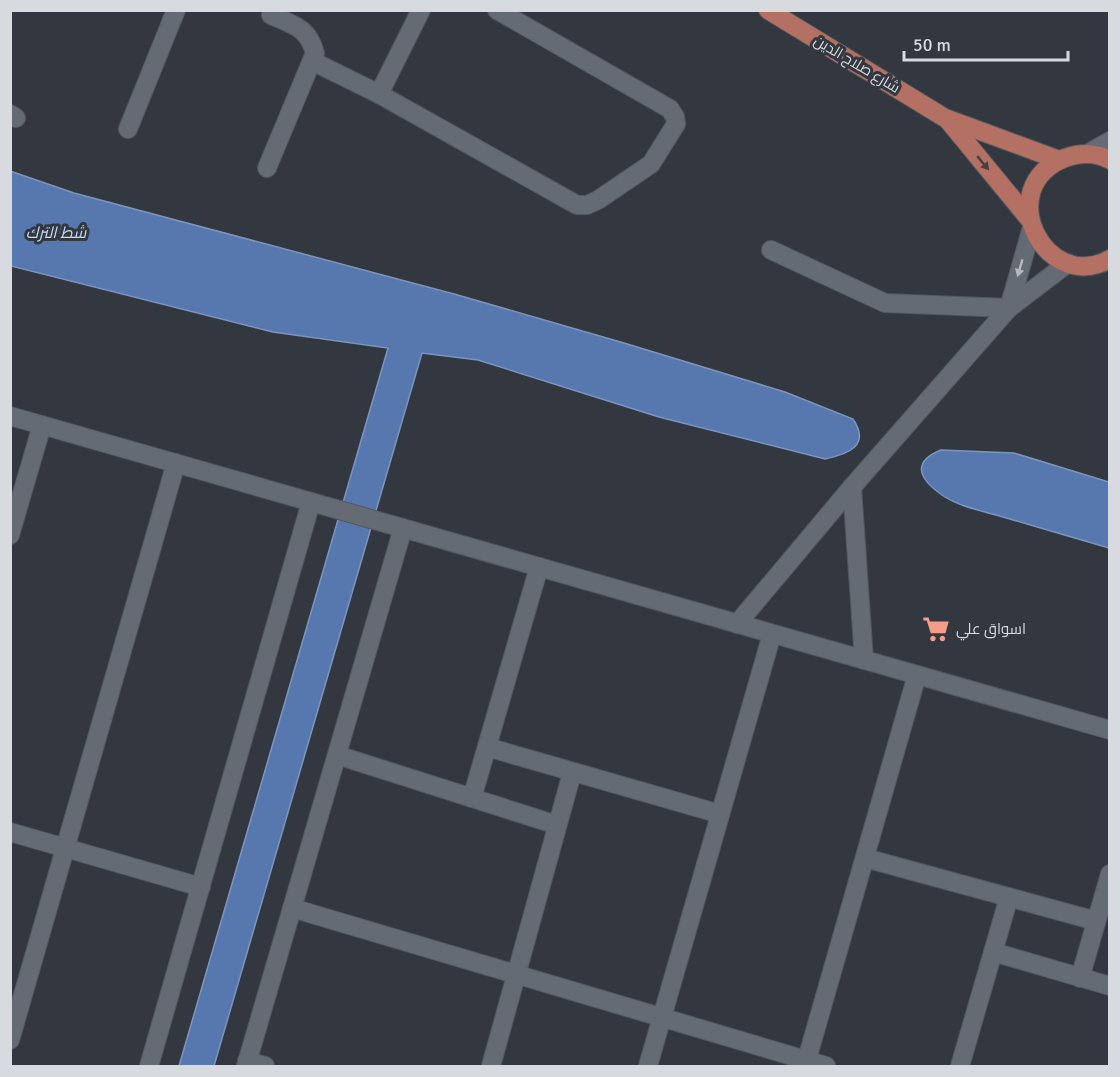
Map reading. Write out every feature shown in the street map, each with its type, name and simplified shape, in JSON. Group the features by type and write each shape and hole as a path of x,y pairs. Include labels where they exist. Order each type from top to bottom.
{"main road":[{"name":"شارع صلاح الدين","path":"768,10 945,118 1059,160"},
{"name":"شارع صلاح الدين","path":"945,118 1031,224 1040,243 1052,255 1068,263"},
{"path":"1031,224 1029,202 1035,185 1045,171 1059,160 1073,155 1087,154 1110,160"},
{"path":"1068,263 1087,265 1108,261"}],"street":[{"path":"128,129 176,10"},
{"path":"379,94 421,10"},
{"path":"312,61 379,94 577,205 587,205 598,200 651,164 676,124 670,109 497,10"},
{"path":"267,168 315,53 311,39 301,29 270,15"},
{"path":"1087,154 1110,141"},
{"path":"1009,308 1031,224"},
{"path":"771,250 885,303 1009,308"},
{"path":"737,624 1009,308 1068,263"},
{"path":"10,416 1110,730"},
{"path":"10,535 42,425"},
{"path":"10,1040 176,463"},
{"path":"852,488 864,660"},
{"path":"149,1066 311,502"},
{"path":"253,1065 292,908 403,528"},
{"path":"472,798 539,567"},
{"path":"648,1066 772,634"},
{"path":"806,1064 917,675"},
{"path":"486,747 720,814"},
{"path":"337,755 557,825"},
{"path":"491,1066 572,773"},
{"path":"10,832 201,886"},
{"path":"865,858 1096,921"},
{"path":"1080,978 1110,874"},
{"path":"960,1066 1009,897"},
{"path":"292,908 662,1018 806,1064 826,1066"},
{"path":"993,952 1110,986"}],"water":[{"name":"شط الترك","path":"10,171 74,193 454,294 624,343 785,392 853,419 858,428 858,442 854,447 842,454 825,459 659,417 478,360 422,353 214,1066 179,1066 388,348 273,332 11,266"},
{"path":"941,450 1014,453 1109,482 1109,548 971,508 949,499 928,483 922,471 925,460"}],"place":[{"name":"اسواق علي","path":"936,629"}]}
